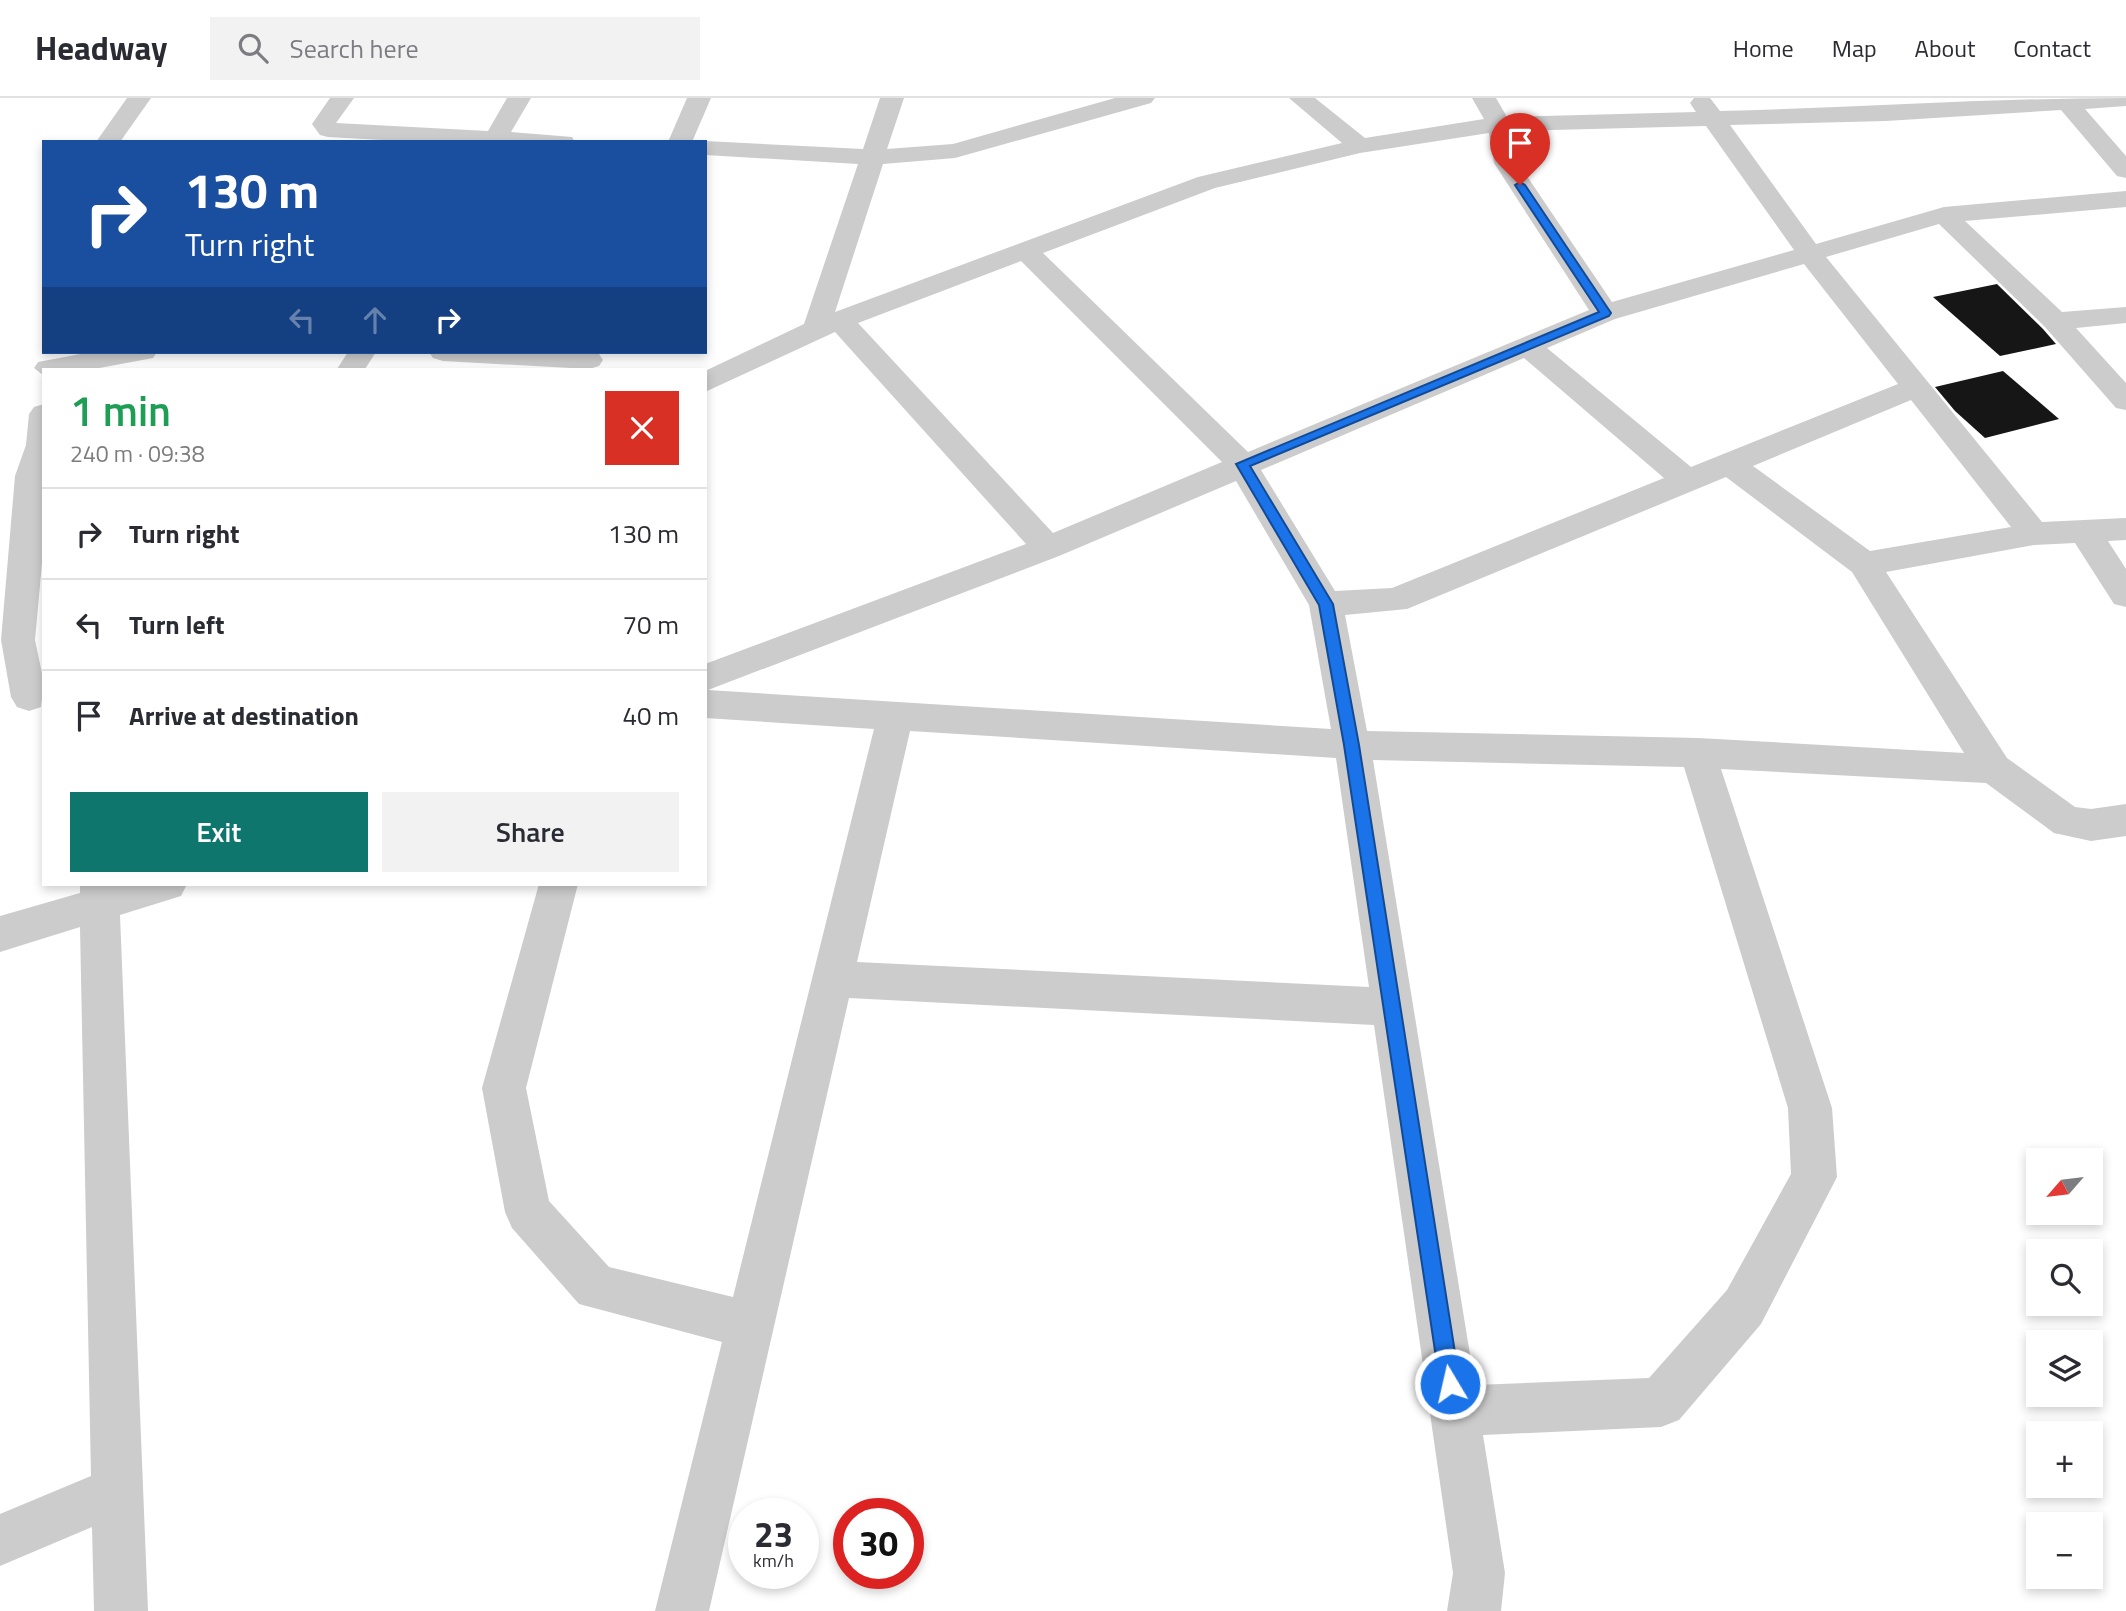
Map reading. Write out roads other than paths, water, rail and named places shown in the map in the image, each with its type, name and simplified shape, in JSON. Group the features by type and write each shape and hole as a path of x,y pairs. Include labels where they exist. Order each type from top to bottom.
{"street":[{"path":"109,140 139,98"},
{"path":"342,98 324,124 328,130 494,140 519,98"},
{"path":"681,140 699,98"},
{"path":"828,324 873,157 892,98"},
{"path":"707,148 873,157 955,151 1049,122 1143,98"},
{"path":"1301,98 1360,146"},
{"path":"1484,98 1499,124 1506,163 1605,313"},
{"path":"707,382 828,324 1207,182 1360,146 1499,124 1706,108 2126,99"},
{"path":"2066,101 2126,171"},
{"path":"1706,108 1809,253 2034,534"},
{"path":"707,677 1048,548 1605,313 1944,215 2126,199"},
{"path":"1944,215 2055,321 2126,401"},
{"path":"1025,250 1242,464 1326,604 1352,745 1479,1573 1474,1611"},
{"path":"2055,321 2126,315"},
{"path":"828,324 1048,548"},
{"path":"1527,346 1685,479"},
{"path":"49,363 126,354"},
{"path":"480,354 589,360"},
{"path":"1326,604 1395,600 1727,461 1917,387"},
{"path":"24,697 9,639 35,563 30,476 42,445"},
{"path":"1727,461 1864,564 1994,769 2049,812 2067,822 2091,825 2126,820"},
{"path":"1864,564 2034,534 2126,529"},
{"path":"2084,531 2126,594"},
{"path":"707,704 1352,745 1699,753 1994,769"},
{"path":"682,1611 895,717"},
{"path":"1454,1410 1661,1402 1744,1307 1814,1177 1810,1108 1699,753"},
{"path":"0,934 99,894 153,886"},
{"path":"558,886 504,1088 528,1212 596,1287 750,1325"},
{"path":"99,894 121,1611"},
{"path":"833,979 1392,1007"},
{"path":"0,1539 118,1491"}]}
